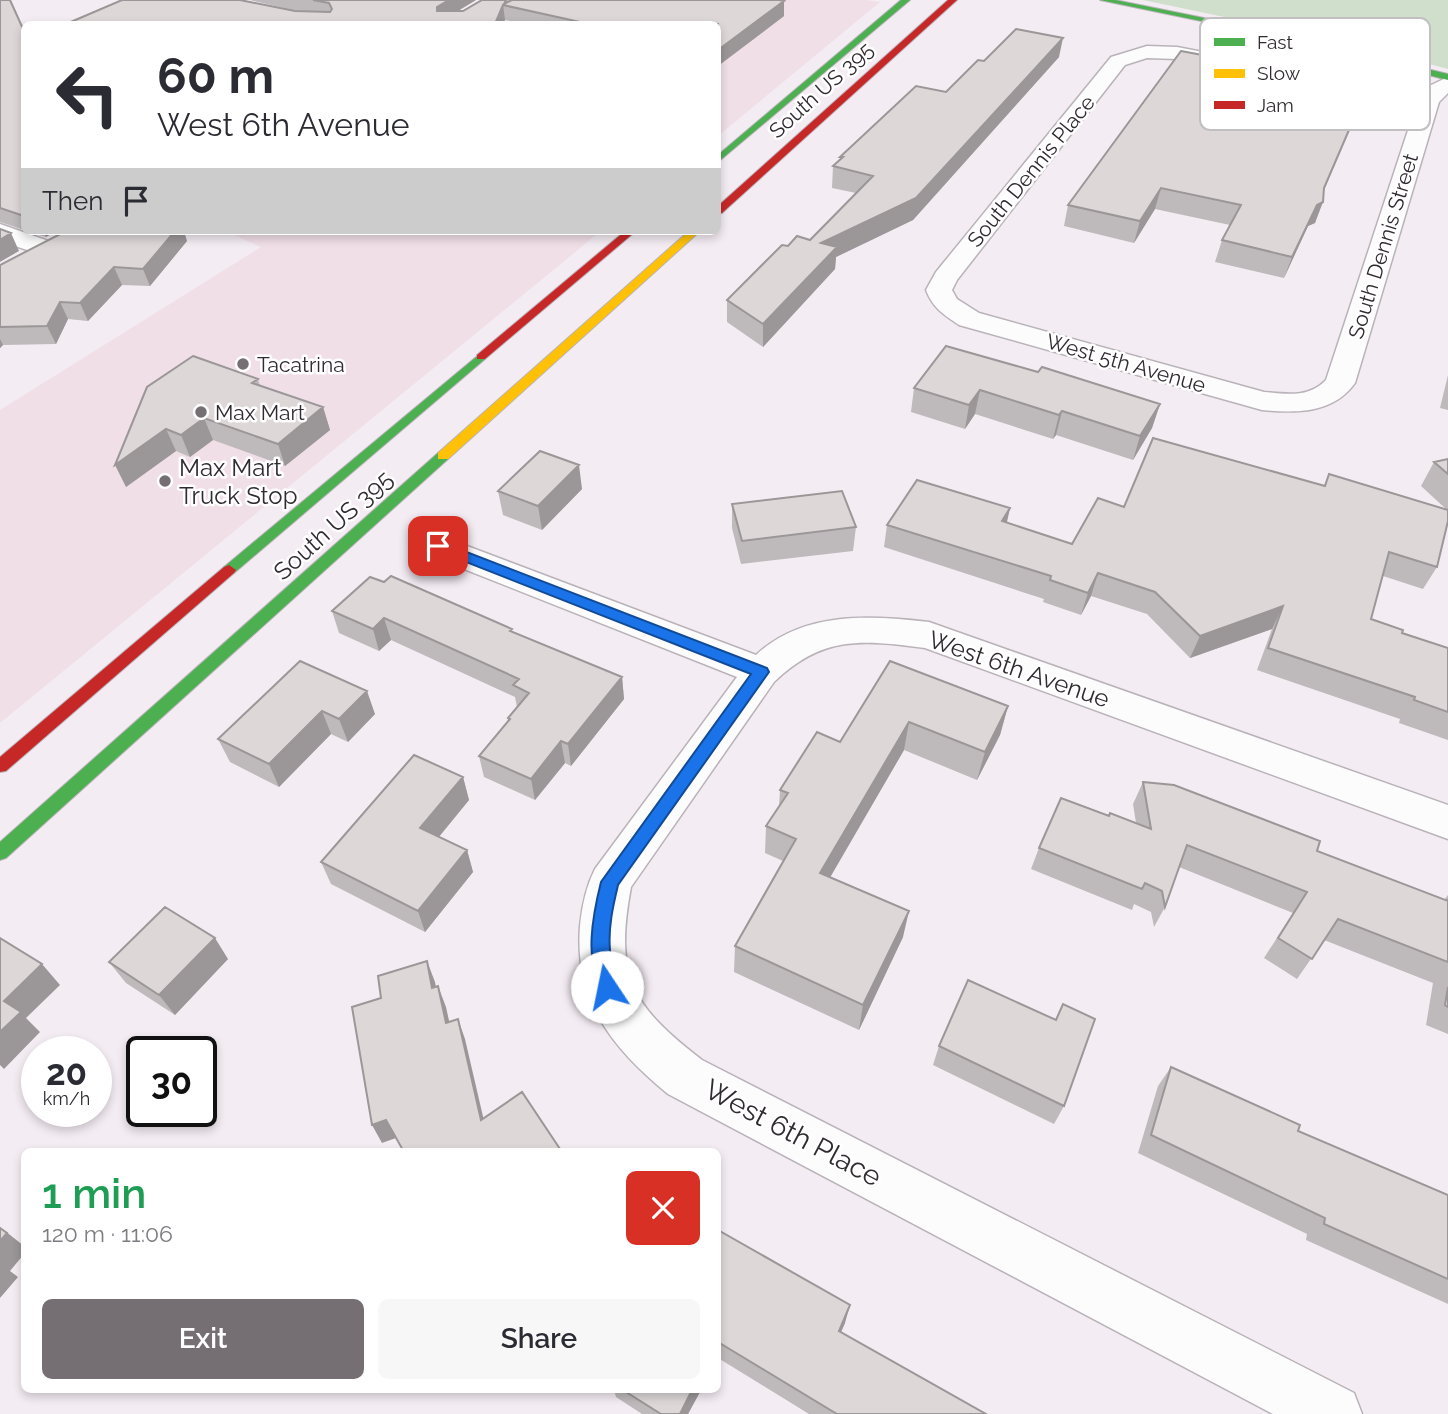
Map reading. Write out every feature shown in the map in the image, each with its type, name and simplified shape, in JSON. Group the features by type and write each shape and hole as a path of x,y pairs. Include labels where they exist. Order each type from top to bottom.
{"main road":[{"name":"South US 395","path":"721,156 906,0"},
{"name":"South US 395","path":"721,208 953,0"},
{"path":"1104,0 1200,19"},
{"path":"1430,72 1448,77"},
{"name":"South US 395","path":"0,766 287,519 626,235"},
{"name":"South US 395","path":"0,853 691,235"}],"street":[{"name":"South Dennis Place","path":"945,304 939,290 945,278 1118,61 1142,52 1177,53 1200,58"},
{"path":"1430,98 1448,83"},
{"name":"South Dennis Street","path":"1312,403 1331,394 1340,383 1418,130"},
{"path":"0,232 59,243 24,262"},
{"name":"West 5th Avenue","path":"945,304 968,319 1262,401 1312,403"},
{"path":"438,546 761,672"},
{"name":"West 6th Avenue","path":"761,672 777,654 801,640 830,633 863,629 929,635 1448,822"},
{"name":"West 6th Place","path":"761,672 610,882 602,915 600,950 607,987 626,1022 651,1052 685,1077 1333,1414"}],"shaded area":[{"path":"601,0 880,2 721,134 721,21 565,21"},
{"path":"234,235 596,235 0,723 0,410 261,247"}],"green space":[{"path":"1143,0 1448,0 1448,69 1430,64 1430,18 1229,18"}],"building":[{"path":"0,0 10,0 21,24 21,215 0,208"},
{"path":"122,0 240,0 295,11 330,12 332,9 329,3 313,0 449,0 437,7 437,11 463,11 482,0 506,0 504,4 512,0 784,1 721,48 721,21 575,21 503,5 496,21 73,21"},
{"path":"1016,29 1063,38 916,198 821,243 837,247 763,324 727,300 782,245 788,246 797,236 810,240 873,176 833,166 843,157 840,157 916,86 946,92 978,60 984,61"},
{"path":"1181,51 1200,55 1200,130 1349,130 1324,188 1323,202 1317,205 1292,257 1222,240 1241,205 1161,188 1140,221 1068,205"},
{"path":"0,229 11,233 0,240"},
{"path":"58,235 172,235 143,269 114,267 80,303 60,302 47,326 0,327 0,265"},
{"path":"946,346 1038,372 1042,367 1160,404 1140,436 1062,411 1059,415 980,390 969,405 914,388"},
{"path":"193,356 258,379 252,383 323,407 278,444 204,418 181,435 166,429 115,465 147,387"},
{"path":"1153,438 1325,486 1329,474 1448,510 1437,567 1389,552 1371,619 1403,630 1402,633 1448,648 1448,712 1414,700 1415,697 1268,648 1283,606 1200,636 1155,592 1098,573 1088,593 1050,580 1051,576 887,525 917,480 1010,508 1002,521 1072,544 1098,498 1124,507"},
{"path":"540,451 579,465 538,506 498,491"},
{"path":"1448,459 1448,474 1434,462"},
{"path":"842,491 856,527 742,541 732,504"},
{"path":"391,576 512,629 510,631 622,677 568,744 561,741 531,779 479,756 529,693 513,685 519,679 384,618 373,629 332,611 370,577 384,582"},
{"path":"300,661 367,691 339,719 322,711 269,764 218,739"},
{"path":"890,661 1008,706 985,752 909,722 820,873 909,911 863,1005 735,946 796,839 766,826 788,793 780,790 817,732 840,742"},
{"path":"414,755 463,777 420,828 467,850 418,911 321,862"},
{"path":"1143,782 1174,785 1320,841 1317,851 1448,901 1448,962 1338,919 1312,959 1278,938 1307,892 1187,845 1165,907 1162,891 1145,883 1142,889 1039,848 1061,798 1151,829"},
{"path":"165,907 215,938 159,995 109,962"},
{"path":"0,938 42,964 4,1001 21,1012 0,1032"},
{"path":"427,961 432,988 438,986 446,1023 458,1019 481,1120 522,1092 559,1148 402,1148 386,1120 372,1125 352,1007 381,998 378,976"},
{"path":"968,980 1056,1020 1063,1004 1095,1019 1064,1106 939,1046"},
{"path":"1171,1067 1300,1125 1298,1131 1448,1195 1448,1279 1324,1224 1325,1218 1151,1135"},
{"path":"0,1228 7,1233 0,1241"},
{"path":"721,1232 850,1305 839,1331 986,1414 837,1414 721,1344"},
{"path":"628,1393 690,1393 680,1414 661,1414"}],"traffic: fast":[{"path":"721,156 906,0"},
{"path":"1104,0 1200,19"},
{"path":"1430,73 1448,77"},
{"path":"229,570 481,357"},
{"path":"0,853 443,456"}],"traffic: slow":[{"path":"443,456 691,235"}],"traffic: jam":[{"path":"721,208 953,0"},
{"path":"481,357 626,235"},
{"path":"0,766 229,570"}],"place":[{"name":"Tacatrina","path":"243,364"},
{"name":"Max Mart","path":"201,412"},
{"name":"Max Mart Truck Stop","path":"165,481"}],"route":[{"path":"438,546 761,672 610,882 602,915 600,950 607,987"}]}
